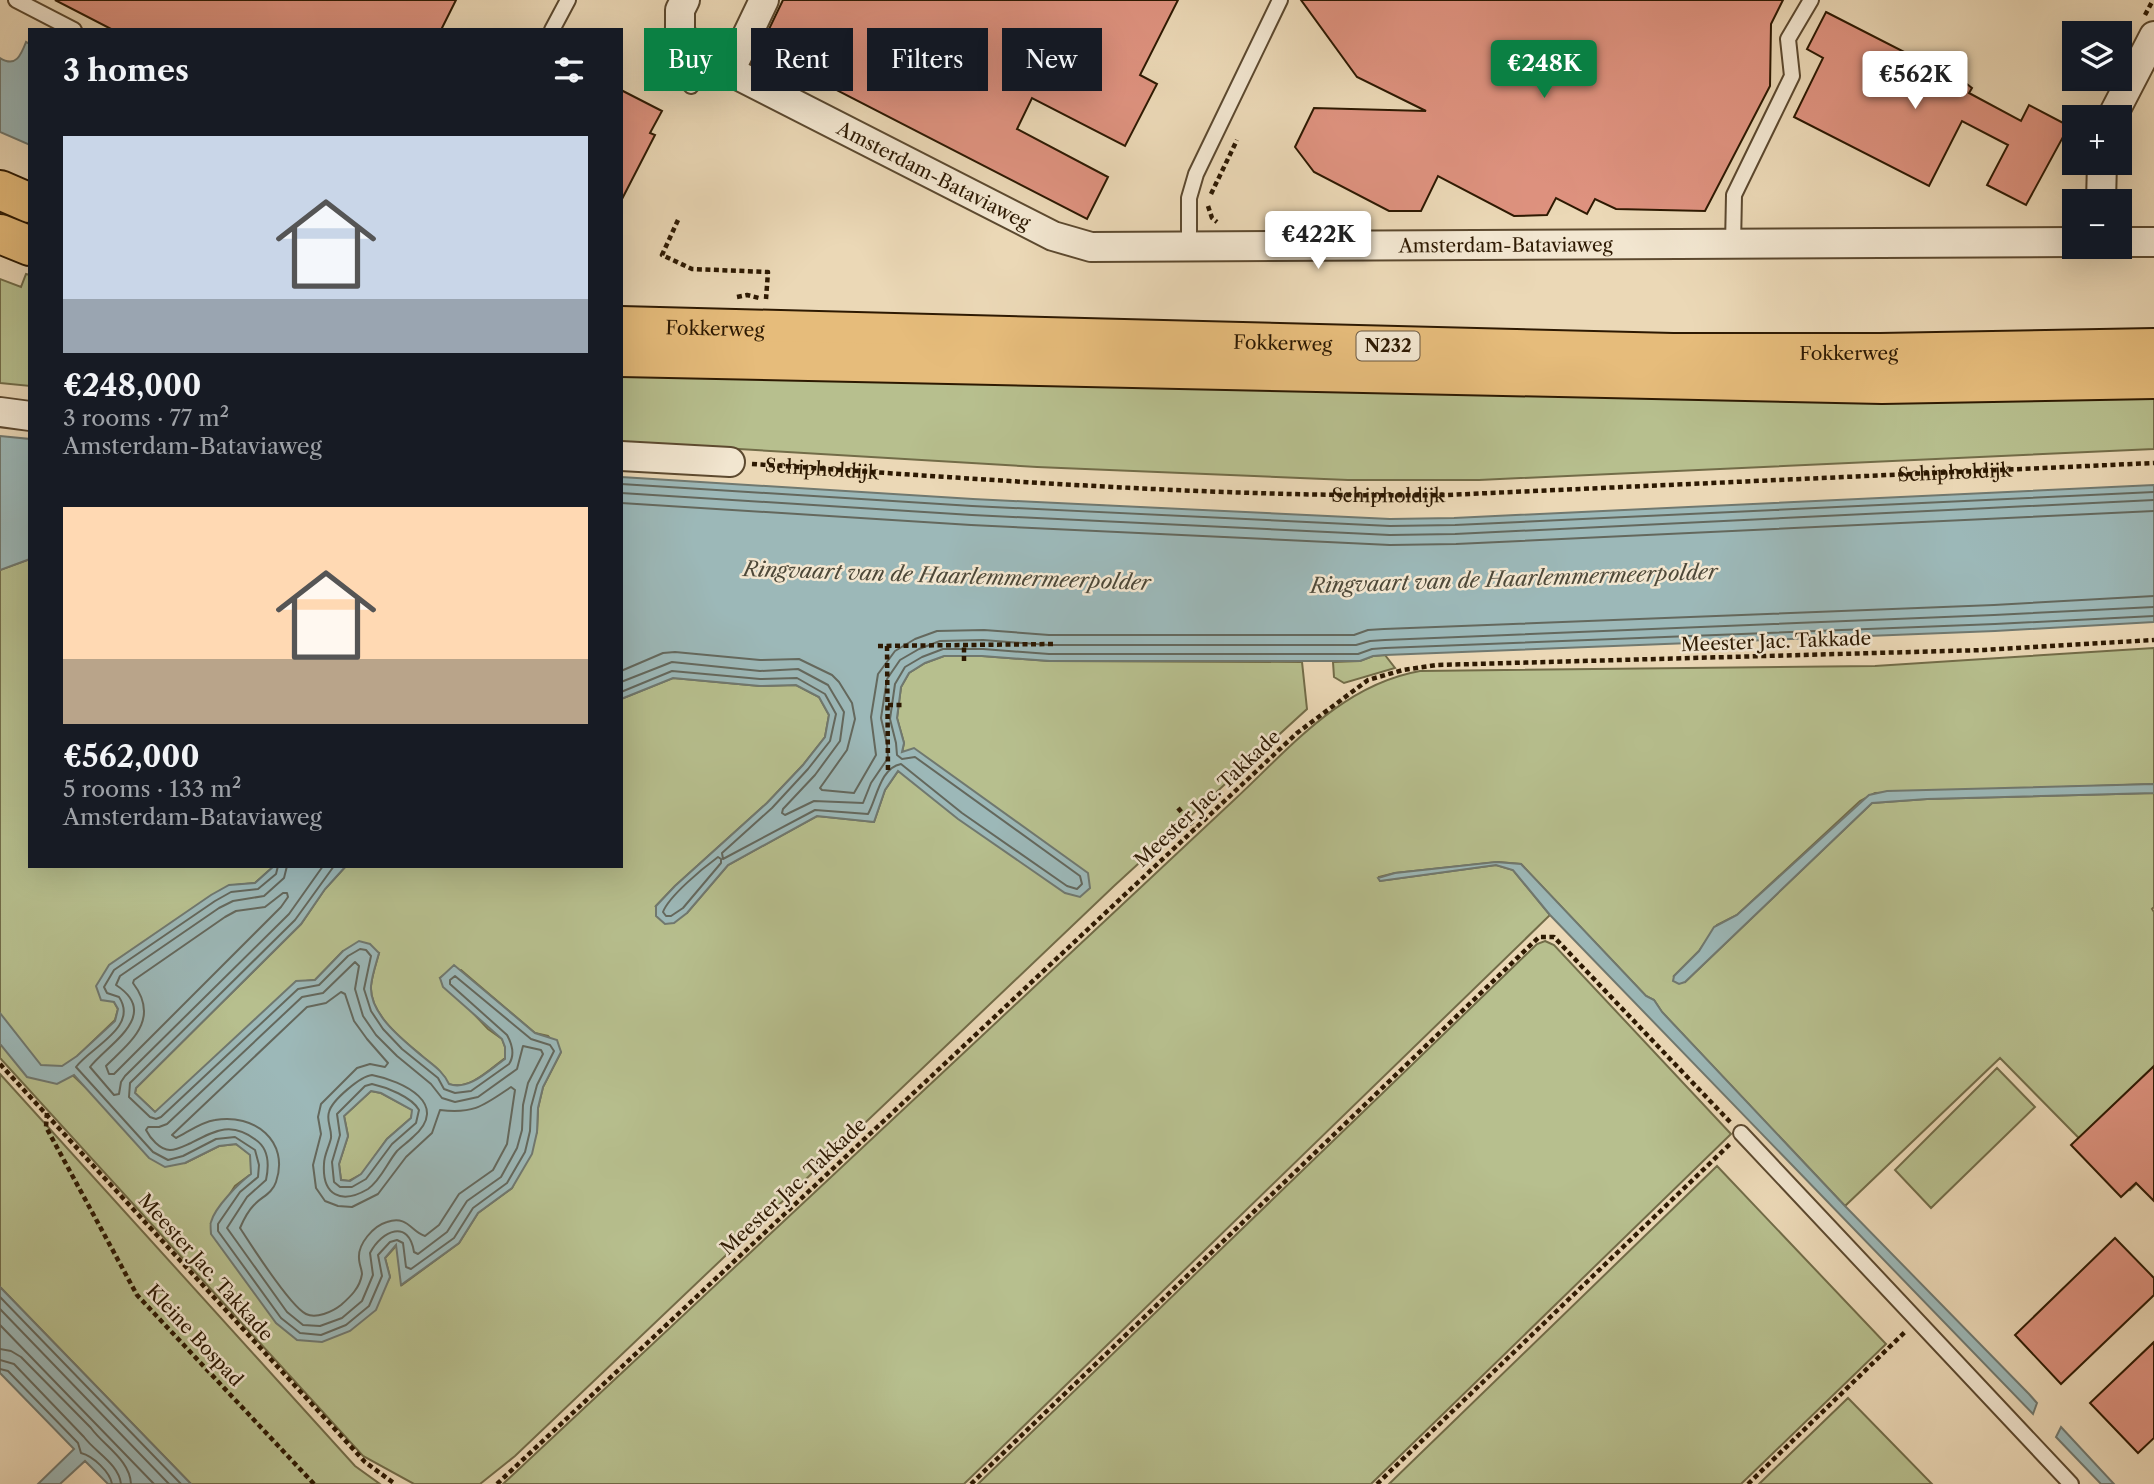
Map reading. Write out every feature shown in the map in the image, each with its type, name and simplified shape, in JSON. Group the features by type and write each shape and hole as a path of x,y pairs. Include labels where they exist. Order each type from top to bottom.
{"main road":[{"path":"0,190 28,202"},
{"path":"0,234 28,245"},
{"name":"Fokkerweg","path":"623,326 1673,353 1880,354 2154,348"},
{"name":"Fokkerweg","path":"623,357 1868,384 2154,379"}],"street":[{"path":"737,39 764,0"},
{"name":"Amsterdam-Bataviaweg","path":"681,28 683,5"},
{"path":"2118,105 2154,36"},
{"name":"Amsterdam-Bataviaweg","path":"737,74 1053,236 1091,247 2062,242"},
{"path":"2132,242 2154,242"},
{"path":"0,412 28,416"},
{"path":"623,456 730,462"}],"lane":[{"path":"16,0 70,28"},
{"path":"553,28 568,0"},
{"path":"1189,247 1189,198 1196,174 1280,0"},
{"path":"1733,245 1734,195 1792,76 1788,39 1811,0"},
{"path":"1741,1133 2071,1484"}],"path":[{"path":"678,220 662,255 692,269 768,272 766,299"},
{"name":"Schipholdijk","path":"730,462 1031,481 1360,497 2154,463"},
{"name":"Meester Jac. Takkade","path":"497,1484 1297,733 1368,680 1403,670 1437,665 1984,650 2154,640"},
{"path":"878,646 1055,644"},
{"path":"964,645 964,661"},
{"path":"887,646 888,772"},
{"path":"888,705 903,705"},
{"path":"1178,808 1195,828"},
{"path":"971,1484 1539,937 1554,937 1741,1133 1377,1484"},
{"name":"Meester Jac. Takkade","path":"0,1064 365,1462 395,1484"},
{"name":"Kleine Bospad","path":"47,1113 46,1127 137,1295 314,1484"},
{"path":"1748,1484 1917,1321"}],"green space":[{"path":"28,274 28,386 0,383 0,279 21,287"},
{"path":"623,370 2154,393 2154,449 1479,480 1348,480 1037,467 623,442"},
{"path":"28,560 28,868 272,868 255,883 235,885 114,1002 118,1009 115,1020 65,1068 84,1086 185,1163 219,1146 236,1144 251,1155 251,1174 235,1186 211,1223 383,1290 390,1277 385,1258 397,1245 402,1285 459,1243 478,1213 512,1188 537,1132 538,1108 543,1087 561,1052 548,1036 535,1033 461,970 448,972 440,978 488,1029 502,1039 505,1058 471,1082 464,1085 448,1084 437,1068 389,1026 375,1007 371,986 379,953 343,951 315,980 296,982 156,1113 135,1093 136,1088 301,924 325,889 344,868 623,868 623,698 673,678 760,686 796,685 819,697 829,715 825,737 803,765 767,803 656,906 687,913 728,865 817,816 874,822 885,790 898,771 904,743 897,718 901,687 909,673 944,656 1049,661 1302,662 1307,709 1114,886 515,1456 480,1484 414,1484 363,1456 0,1058 0,570"},
{"path":"2154,648 2154,784 1875,793 1860,801 1737,915 1717,925 1699,951 1674,976 1685,982 1872,803 2154,793 2154,1166 2130,1190 2000,1058 1845,1206 1662,1012 1654,1000 1646,996 1521,864 1498,862 1395,873 1379,877 1380,881 1496,865 1513,870 1550,915 964,1484 503,1484 1296,741 1341,705 1365,690 1392,678 1420,671 1875,666"},
{"path":"1385,655 1395,668 1344,683 1334,677 1333,662 1360,661"},
{"path":"1545,941 1554,945 1731,1134 1371,1484 978,1484 1537,944"},
{"path":"1997,1068 2035,1107 1931,1208 1895,1170"},
{"path":"0,1074 355,1466 380,1484 191,1484 0,1287"},
{"path":"371,1091 381,1093 413,1110 411,1118 387,1139 362,1174 349,1181 341,1180 339,1164 348,1136 344,1116"},
{"path":"1717,1166 1886,1344 1741,1484 1389,1484"},
{"path":"1848,1398 1932,1484 1759,1484"}],"water":[{"path":"26,42 28,43 28,144 0,132 0,58 10,62 20,55"},
{"path":"0,436 28,439 28,560 0,570"},
{"name":"Ringvaart van de Haarlemmermeerpolder","path":"623,477 973,499 1390,519 2154,485 2154,622 1995,631 1385,655 1360,661 1050,661 944,656 909,673 901,687 897,718 904,743 902,752 914,748 1088,873 1090,888 1080,897 1065,893 958,819 898,771 885,790 874,822 817,816 728,865 687,913 674,923 665,924 656,916 656,906 767,803 803,765 825,737 829,715 819,697 796,685 760,686 673,678 623,698"},
{"path":"2154,784 2154,793 1872,803 1685,982 1679,984 1673,981 1674,976 1699,951 1714,927 1737,915 1869,795 1887,791"},
{"path":"1496,862 1521,864 1646,996 1654,1000 1662,1012 1845,1206 2029,1394 2037,1403 2033,1414 1550,915 1513,870 1496,865 1380,881 1378,878 1395,873"},
{"path":"272,868 344,868 325,889 301,924 136,1088 135,1093 155,1112 296,981 315,980 343,951 359,941 370,944 379,953 371,986 375,1007 389,1026 441,1072 449,1084 464,1085 471,1082 505,1059 502,1039 443,987 440,978 454,965 535,1033 557,1040 561,1052 543,1087 532,1154 512,1188 478,1213 459,1243 401,1285 396,1245 385,1258 390,1277 376,1310 350,1331 322,1342 297,1340 276,1323 211,1234 211,1223 217,1209 251,1174 250,1155 236,1144 219,1146 185,1163 165,1167 149,1158 74,1075 57,1084 27,1077 0,1044 0,1013 41,1065 62,1066 77,1056 115,1021 118,1009 114,1002 101,1000 96,986 109,965 229,885 255,883","holes":["371,1091 381,1093 412,1110 411,1118 387,1139 361,1174 350,1181 341,1180 339,1164 348,1136 344,1116"]},
{"path":"0,1287 191,1484 108,1484 85,1461 60,1484 38,1484 74,1449 0,1373"},
{"path":"2061,1427 2114,1484 2101,1484 2056,1437"}],"building":[{"path":"55,0 456,0 442,28 109,28"},
{"path":"783,0 1178,0 1140,75 1157,84 1125,146 1032,98 1017,129 1108,177 1087,219 839,91 853,91 853,28 770,28"},
{"path":"1301,0 1783,0 1771,24 1770,86 1705,211 1616,209 1595,199 1587,214 1556,198 1547,215 1514,216 1438,176 1421,211 1389,211 1314,172 1295,147 1314,108 1426,111 1357,77"},
{"path":"1826,12 1967,84 1972,88 1969,93 2021,121 2029,105 2062,122 2062,139 2026,205 1987,185 2008,145 1962,121 1929,186 1794,117 1823,58 1807,49"},
{"path":"623,91 662,111 650,133 655,135 623,197"},
{"path":"2154,1066 2154,1201 2136,1183 2121,1197 2071,1145"},
{"path":"2115,1238 2154,1278 2154,1295 2061,1384 2015,1335"},
{"path":"2154,1342 2154,1438 2138,1453 2090,1403"}]}
